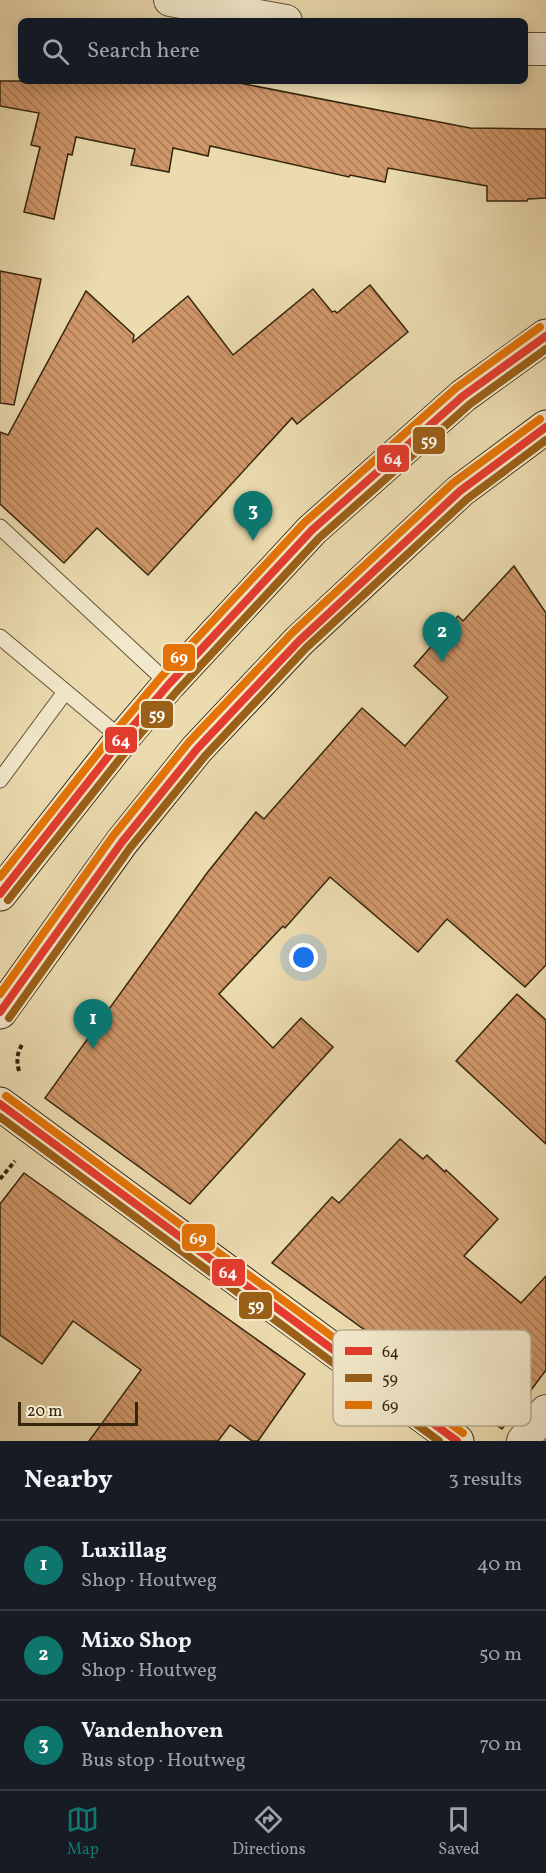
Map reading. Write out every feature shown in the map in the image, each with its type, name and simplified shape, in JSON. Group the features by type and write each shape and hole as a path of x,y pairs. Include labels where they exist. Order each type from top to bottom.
{"main road":[{"path":"0,894 169,684 312,530 463,396 546,336"},
{"path":"0,1012 122,842 205,741 299,641 452,499 546,427"},
{"path":"0,1104 333,1350"},
{"path":"437,1426 457,1441"}],"street":[{"path":"170,0 269,18"},
{"path":"528,49 546,49"},
{"path":"523,1441 546,1411"}],"lane":[{"path":"0,527 169,684"},
{"path":"0,637 122,740"},
{"path":"0,780 65,692"}],"path":[{"path":"0,1179 20,1154"}],"building":[{"path":"0,81 18,81 18,84 244,84 470,128 546,129 546,198 528,199 527,201 487,201 487,186 388,168 385,182 350,175 349,177 210,146 208,156 173,148 169,172 131,165 135,149 76,137 72,155 68,154 54,219 24,212 40,147 31,145 39,113 0,106"},
{"path":"0,271 41,279 14,405 0,403"},
{"path":"370,285 408,332 297,424 292,418 148,575 97,528 64,563 0,504 0,432 8,435 86,291 134,335 133,342 188,296 233,355 313,289 332,312 337,313"},
{"path":"514,566 546,613 546,965 525,987 447,919 418,952 330,877 285,928 283,926 219,994 273,1048 301,1018 333,1047 190,1204 45,1098 207,873 256,812 264,819 362,708 405,746 448,697 414,666 458,616 463,621"},
{"path":"517,994 546,1020 546,1144 456,1061"},
{"path":"400,1139 423,1159 427,1155 445,1172 446,1170 498,1219 464,1256 521,1303 546,1276 546,1370 531,1390 531,1330 365,1330 272,1263 332,1197 339,1203"},
{"path":"24,1173 305,1374 258,1441 252,1441 230,1425 218,1441 89,1441 141,1370 73,1321 42,1364 0,1335 0,1204"}],"transit line":[{"name":"69","path":"0,877 161,677 304,523 456,388 540,327"},
{"name":"64","path":"0,894 122,739 169,684 312,530 463,396 546,336"},
{"name":"59","path":"8,900 130,746 177,691 319,538 470,404 546,349"},
{"name":"69","path":"0,994 113,836 189,742 292,633 453,483 540,419"},
{"name":"64","path":"0,1012 122,842 197,749 299,641 460,491 546,427"},
{"name":"59","path":"9,1018 130,848 205,756 306,648 467,499 546,440"},
{"name":"69","path":"6,1096 333,1337"},
{"name":"64","path":"0,1104 333,1350"},
{"name":"59","path":"0,1117 333,1363"},
{"name":"59","path":"419,1426 439,1441"},
{"name":"64","path":"437,1426 457,1441"},
{"name":"69","path":"454,1426 463,1433"}],"place":[{"name":"Vandenhoven","path":"253,541"},
{"name":"Mixo Shop","path":"442,662"},
{"name":"Luxillag","path":"93,1049"}]}
